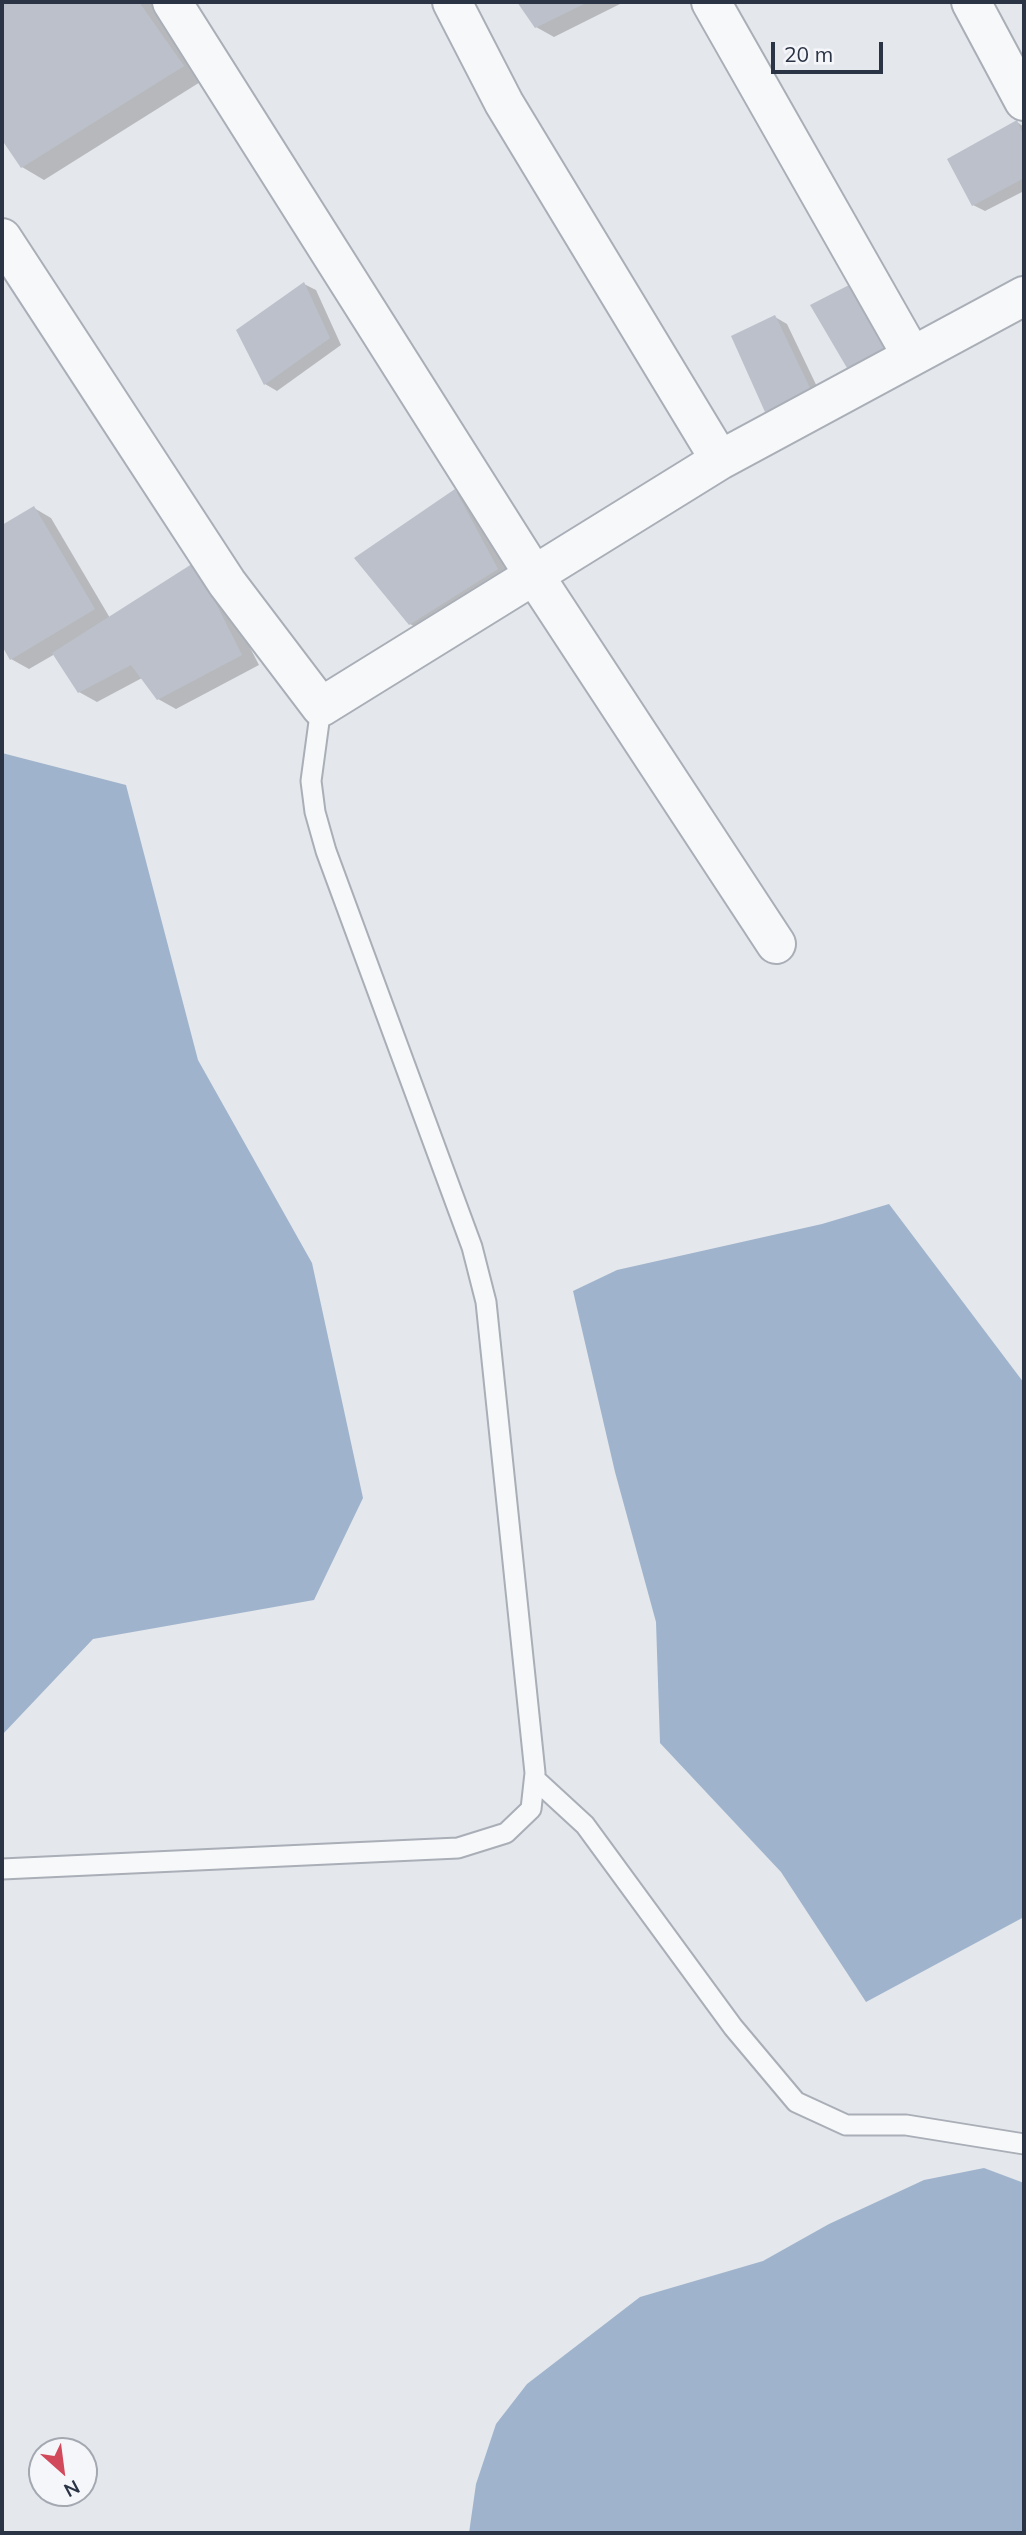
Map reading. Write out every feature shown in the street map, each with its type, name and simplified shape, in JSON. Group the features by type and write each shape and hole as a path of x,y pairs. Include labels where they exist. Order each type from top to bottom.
{"street":[{"path":"172,2 534,575 776,944"},
{"path":"452,2 504,103 720,460"},
{"path":"711,2 912,356"},
{"path":"971,2 1024,101"},
{"path":"2,237 227,583 321,707 720,460 1024,296"}],"lane":[{"path":"2,1869 458,1848 506,1833 531,1808 535,1779 486,1302 472,1247 326,851 315,812 312,781 321,707"},
{"path":"535,1779 585,1825 733,2027 796,2102 846,2125 906,2126 1024,2144"}],"water":[{"path":"2,753 126,785 198,1060 312,1263 363,1498 314,1600 93,1639 2,1735"},
{"path":"889,1204 1024,1383 1024,1917 866,2002 781,1872 660,1743 656,1622 615,1472 573,1291 617,1270 822,1224"},
{"path":"984,2168 1024,2183 1024,2533 469,2533 476,2484 496,2424 527,2384 640,2297 763,2261 829,2224 924,2180"}],"building":[{"path":"2,2 139,2 184,66 21,168 2,140"},
{"path":"517,2 588,2 535,28"},
{"path":"1017,120 1024,138 1024,178 972,206 947,159"},
{"path":"304,282 330,338 264,385 236,330"},
{"path":"851,284 887,349 847,368 810,305"},
{"path":"775,315 810,388 765,412 731,336"},
{"path":"455,489 498,569 409,625 354,558"},
{"path":"34,506 95,609 10,660 2,646 2,525"},
{"path":"195,562 242,655 157,700 131,665 78,693 52,653"}]}
